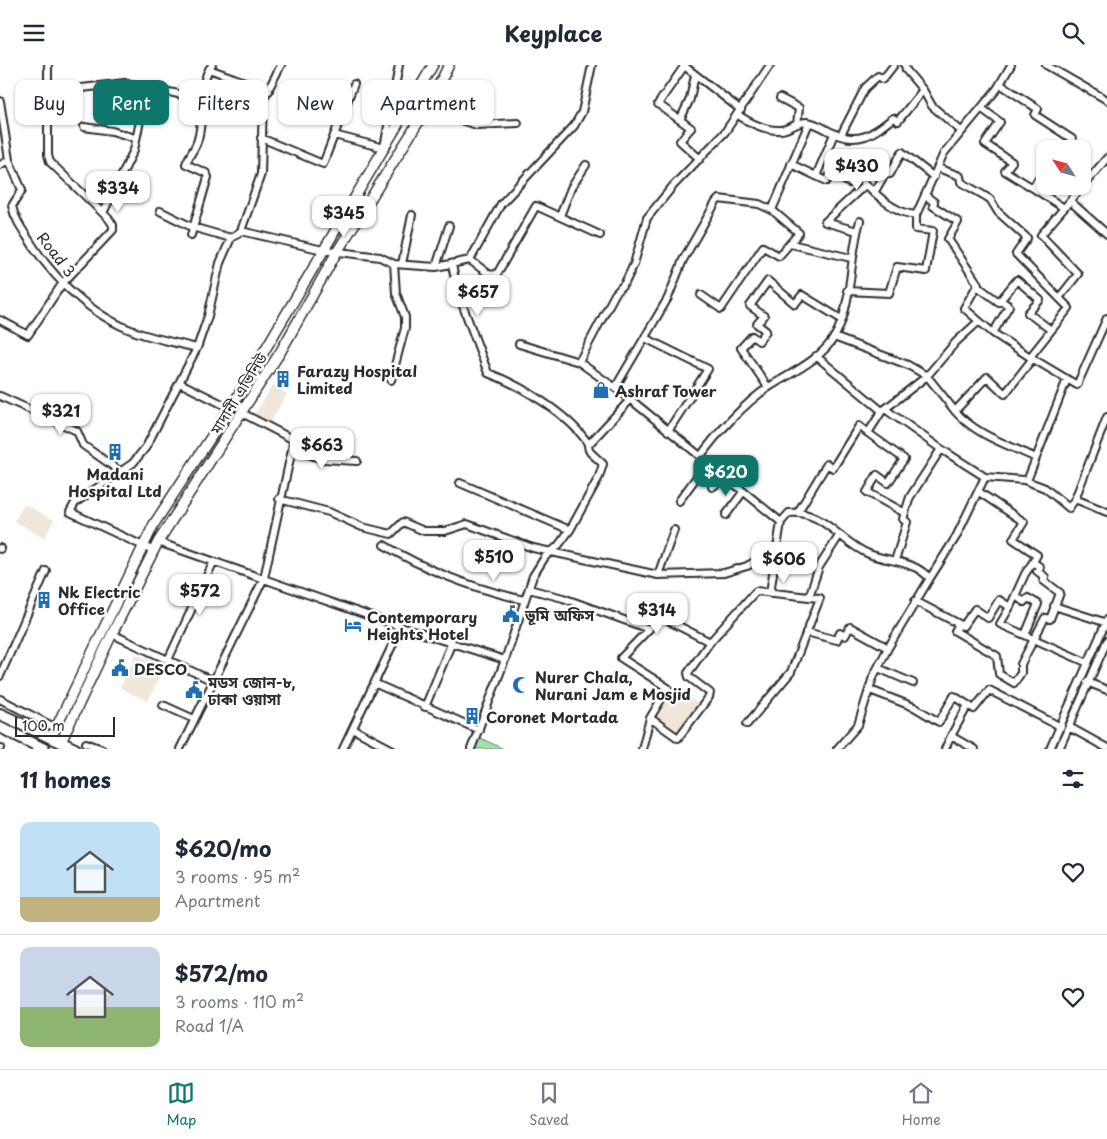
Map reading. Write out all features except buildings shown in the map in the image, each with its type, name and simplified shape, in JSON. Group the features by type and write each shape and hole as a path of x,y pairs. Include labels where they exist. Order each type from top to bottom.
{"main road":[{"name":"মাদানী এভিনিউ","path":"51,738 142,546 176,489 230,408 433,65"},
{"name":"মাদানী এভিনিউ","path":"441,80 449,65"},
{"name":"মাদানী এভিনিউ","path":"61,742 158,542 242,413 304,311 337,252 417,125"},
{"path":"76,685 86,690"},
{"path":"0,714 75,749"},
{"path":"0,727 44,749"}],"street":[{"path":"47,80 48,65"},
{"path":"154,551 70,512 75,503 133,463 146,447 197,348 208,317 220,263 231,238 241,231 260,174 263,100 281,65"},
{"path":"334,135 384,148 400,65"},
{"path":"241,231 323,250 380,257 394,263 436,267 470,260 501,204 574,126 582,112 592,65"},
{"path":"700,159 680,141 691,128 658,104 684,65 754,125 782,130 797,123 809,123 820,125 851,139 871,135 893,118 898,121 923,90"},
{"path":"579,362 615,294 625,283 634,264 647,218 667,193 740,113 770,65"},
{"path":"816,176 865,88 878,76 883,79 894,65"},
{"path":"905,65 906,70 923,90 932,106 961,131"},
{"path":"847,291 889,293 897,267 926,271 933,231 916,229 916,215 926,197 944,153 981,108 1011,65"},
{"path":"1046,65 1107,100"},
{"path":"208,80 211,67 269,91"},
{"path":"680,120 690,99 695,75"},
{"path":"1000,83 1038,109 1035,115 1071,140"},
{"path":"261,138 323,164 354,84"},
{"path":"780,97 798,108 797,123"},
{"name":"Road 3","path":"0,101 9,160 22,190 12,206 14,217 49,269 62,284 118,324 143,335 197,348"},
{"path":"981,108 1000,122 985,144 1012,162 1005,171 1064,208"},
{"path":"494,124 518,123"},
{"path":"772,210 809,123"},
{"path":"0,320 28,335 62,284 113,230 114,225 103,213 50,163 48,125"},
{"path":"103,213 134,150 138,125"},
{"path":"191,235 208,177 206,173 186,164 189,153 198,140 200,125"},
{"path":"84,127 112,131 135,138"},
{"path":"874,193 886,172 890,174 902,152 934,177"},
{"path":"1059,298 1078,274 1041,235 1107,157"},
{"path":"0,165 9,160"},
{"path":"791,164 827,181 832,172 849,183 858,176 874,193 904,214 916,215"},
{"path":"560,216 571,188 586,165"},
{"path":"938,167 960,176 961,182 990,199 998,212 1027,238 1016,253 1069,308 1005,394 987,377 955,411"},
{"path":"1032,188 1036,182"},
{"path":"857,231 825,222 866,184"},
{"path":"926,197 934,202 932,206 958,222 948,239 978,284 977,286 999,302 1000,300 1009,306 993,333"},
{"path":"615,388 668,298 683,260 719,199 759,204 772,210 799,233 779,256 763,247 721,309 701,295"},
{"path":"1070,201 1107,234"},
{"path":"470,260 490,275 497,274 536,206 600,235"},
{"path":"160,211 192,227 231,238"},
{"path":"402,264 412,215"},
{"path":"700,457 729,422 768,387 790,376 816,356 834,337 841,319 851,258 860,221"},
{"path":"436,267 449,226"},
{"path":"791,244 851,258"},
{"path":"391,380 405,328 404,317 396,293 394,263"},
{"path":"452,265 458,293 488,373 506,380 569,421 589,444"},
{"path":"1000,300 1017,280 1040,300 1028,313 1052,330"},
{"path":"768,387 741,348 752,336 759,341 766,331 757,324 764,316 750,306 768,281 796,304 802,295 841,319"},
{"path":"977,286 964,308 993,333 1077,385 1107,318"},
{"path":"868,433 884,410 926,377 956,342 979,321"},
{"path":"834,337 859,348 890,357 926,377 966,424 997,442 1006,444 1036,458"},
{"path":"645,338 708,369 668,431"},
{"path":"519,344 579,362 615,388 781,522"},
{"path":"816,356 884,410 985,477 1027,481 1045,488 1069,508 1075,499 1107,417"},
{"path":"1027,481 1067,379"},
{"path":"180,383 230,408"},
{"path":"0,396 77,431 83,445 121,472"},
{"path":"471,749 506,660 524,600 540,564 549,552 558,546 570,530 602,468 601,460 588,449 589,444 629,401"},
{"path":"180,749 264,578 279,499 294,440 242,413"},
{"path":"798,512 827,464 832,468 859,426 904,459 888,483 877,475 867,492 905,513"},
{"path":"292,449 323,459 358,461"},
{"path":"894,561 907,522 904,519 910,497 941,449"},
{"path":"679,501 707,463"},
{"path":"837,749 858,725 878,668 888,648 915,601 949,551 985,477"},
{"path":"712,487 726,478"},
{"path":"460,483 570,530"},
{"path":"726,515 743,492"},
{"path":"979,492 1024,522 1013,539 1037,555 1025,574 1016,596 1000,624 1088,663"},
{"path":"279,499 329,512 362,527 391,534 403,522 424,531 445,531 468,523 506,539 549,552 658,575 724,573 747,566 758,560 776,561"},
{"path":"1075,499 1107,512"},
{"path":"770,593 781,522 789,513 798,512 834,529 839,536 869,554 914,567 930,578"},
{"path":"658,575 674,530"},
{"path":"809,597 819,567 839,536"},
{"path":"158,542 401,627 506,660"},
{"path":"384,545 460,581 489,592 524,600"},
{"path":"959,624 955,631 997,656 999,674 1014,683 1021,673 1021,665 1045,618 1050,619 1060,593 1043,580 1045,577 1037,571 1040,567 1033,562"},
{"path":"168,660 214,563"},
{"path":"0,676 46,571"},
{"path":"529,589 563,598 649,629"},
{"path":"650,718 678,738 710,693 688,677 688,673 710,642 756,591 820,599 791,672 748,724"},
{"path":"1016,596 1024,602 1028,598 1038,604 1025,635"},
{"path":"915,601 963,626 975,609 988,618 999,600 1010,607"},
{"path":"1050,749 1106,622 1054,606"},
{"path":"642,749 650,718 668,689 621,658 659,616 710,642"},
{"path":"343,749 376,684 401,627"},
{"path":"806,632 837,640 840,633 845,636 850,627 888,648"},
{"path":"112,634 213,681"},
{"path":"1059,749 1107,641"},
{"path":"425,707 452,642"},
{"path":"878,668 913,683"},
{"path":"1081,679 1107,690"},
{"path":"376,684 479,730"},
{"path":"870,690 914,707 939,722 954,696 974,709 989,690 1061,727"},
{"path":"0,699 56,728"},
{"path":"163,705 194,719"},
{"path":"945,749 968,705"},
{"path":"1070,727 1107,748"},
{"path":"353,729 391,749"},
{"path":"951,736 974,749"},
{"path":"1090,749 1096,742"},
{"path":"86,743 101,749"}],"shaded area":[{"path":"273,385 287,394 270,423 255,414"},
{"path":"24,504 54,520 44,538 14,521"},
{"path":"136,654 164,667 148,701 120,688"},
{"path":"673,685 700,706 678,737 651,717"}],"green space":[{"path":"478,737 504,749 473,749"}],"waterway":[{"path":"1086,680 1093,666"}],"place":[{"name":"Farazy Hospital Limited","path":"283,379"},
{"name":"Ashraf Tower","path":"601,390"},
{"name":"Madani Hospital Ltd","path":"115,452"},
{"name":"Nk Electric Office","path":"44,600"},
{"name":"ভূমি অফিস","path":"511,614"},
{"name":"Contemporary Heights Hotel","path":"353,625"},
{"name":"DESCO","path":"120,668"},
{"name":"Nurer Chala, Nurani Jam e Mosjid","path":"521,685"},
{"name":"মডস জোন-৮, ঢাকা ওয়াসা","path":"194,690"},
{"name":"Coronet Mortada","path":"472,716"}]}
